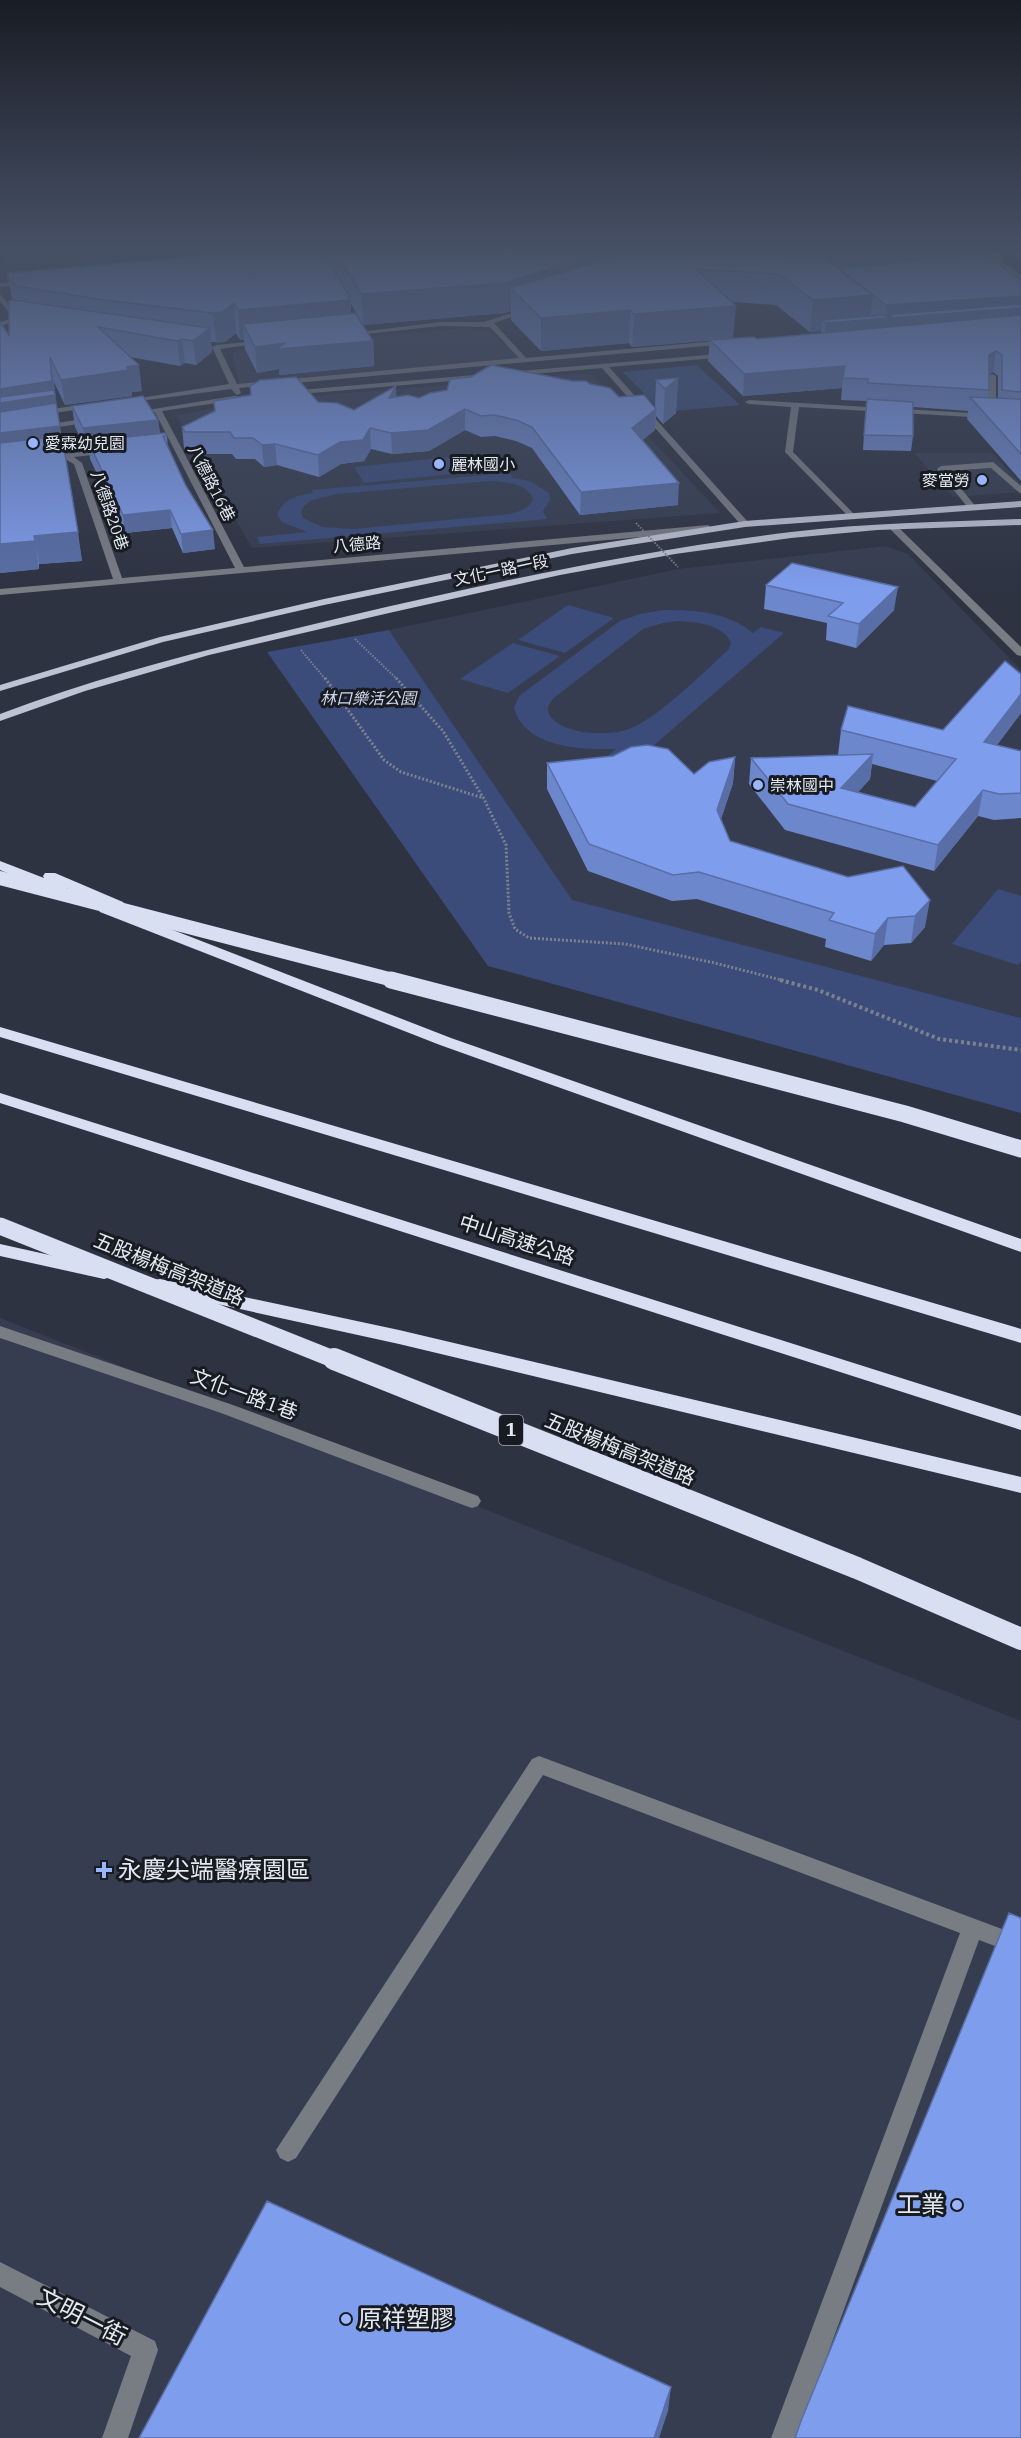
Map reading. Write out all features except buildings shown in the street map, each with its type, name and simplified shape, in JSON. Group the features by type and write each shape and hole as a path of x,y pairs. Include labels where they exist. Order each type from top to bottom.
{"highway":[{"path":"0,853 137,914 183,941"},
{"path":"0,865 183,941 541,1077 1021,1245"},
{"path":"0,878 894,1111 1021,1149"},
{"path":"0,1032 1021,1336"},
{"name":"中山高速公路","path":"0,1098 1021,1423"},
{"name":"五股楊梅高架道路","path":"0,1226 857,1568 1021,1639"},
{"path":"0,1250 399,1337 1021,1485"}],"main road":[{"name":"文化一路一段","path":"0,687 160,640 324,602 572,551 745,524 1021,504"},
{"name":"文化一路一段","path":"0,718 99,683 287,634 558,573 672,552 792,535 1021,522"}],"street":[{"path":"224,363 239,398"},
{"path":"110,403 235,386 493,363"},
{"path":"274,394 630,363"},
{"path":"603,365 659,425 745,524"},
{"path":"992,376 992,416"},
{"path":"124,415 250,397"},
{"path":"749,402 1021,418"},
{"path":"0,419 99,404"},
{"path":"795,406 789,452 850,515"},
{"name":"八德路16巷","path":"158,410 240,569"},
{"path":"0,434 102,418"},
{"path":"165,446 176,444"},
{"path":"36,459 119,450"},
{"name":"八德路20巷","path":"65,456 78,463 118,580"},
{"path":"972,507 940,470 993,465 1021,491"},
{"name":"八德路","path":"0,592 717,527"},
{"path":"894,528 1021,653"},
{"name":"文化一路1巷","path":"0,1332 227,1409 472,1501"},
{"path":"288,2150 539,1764 1021,1947"},
{"path":"784,2438 973,1928"},
{"name":"文明一街","path":"0,2274 146,2350 115,2438"}],"path":[{"path":"636,523 678,567"},
{"path":"337,622 399,680 443,731 484,799 506,845 509,913 515,929 529,938 625,944 715,963 818,990 939,1039 1021,1050"},
{"path":"287,634 333,688 384,760 400,772 484,799"}],"shaded area":[{"path":"234,363 470,363 239,384"},
{"name":"麗林國小","path":"590,373 720,513 252,548 176,415 264,400"},
{"path":"914,453 992,453 1021,484 1021,492 953,497"},
{"name":"崇林國中","path":"885,546 908,554 1021,670 1021,1018 572,901 389,630 678,569"},
{"path":"0,1318 1021,1721 1021,2438 0,2438"}],"green space":[{"path":"697,365 740,405 662,412 623,372"},
{"path":"486,453 499,469 364,483 354,467"},
{"path":"510,473 513,478 530,481 549,493 550,500 543,511 547,519 260,544 257,537 307,532 282,522 277,515 287,502 313,493 312,490","holes":["490,481 515,484 526,490 533,499 524,509 510,514 353,529 322,527 303,518 301,512 304,506 312,500 337,494"]},
{"path":"568,605 614,618 565,653 518,640"},
{"path":"664,610 700,612 722,616 753,633 761,627 784,633 624,771 599,764 616,749 587,749 556,744 542,739 520,721 514,708 519,696 620,621 640,614","holes":["677,621 708,625 721,631 731,642 729,649 680,694 653,715 629,729 600,733 570,729 557,723 551,717 548,706 555,697 643,629"]},
{"name":"林口樂活公園","path":"389,630 572,900 1021,1018 1021,1113 488,966 267,652"},
{"path":"513,643 560,656 508,693 460,679"},
{"path":"998,889 1021,896 1021,961 1018,965 952,944"}],"place":[{"name":"愛霖幼兒園","path":"33,443"},
{"name":"麗林國小","path":"439,464"},
{"name":"麥當勞","path":"982,480"},
{"name":"崇林國中","path":"758,785"},
{"name":"永慶尖端醫療園區","path":"104,1870"},
{"name":"工業","path":"957,2205"},
{"name":"原祥塑膠","path":"346,2319"}]}
